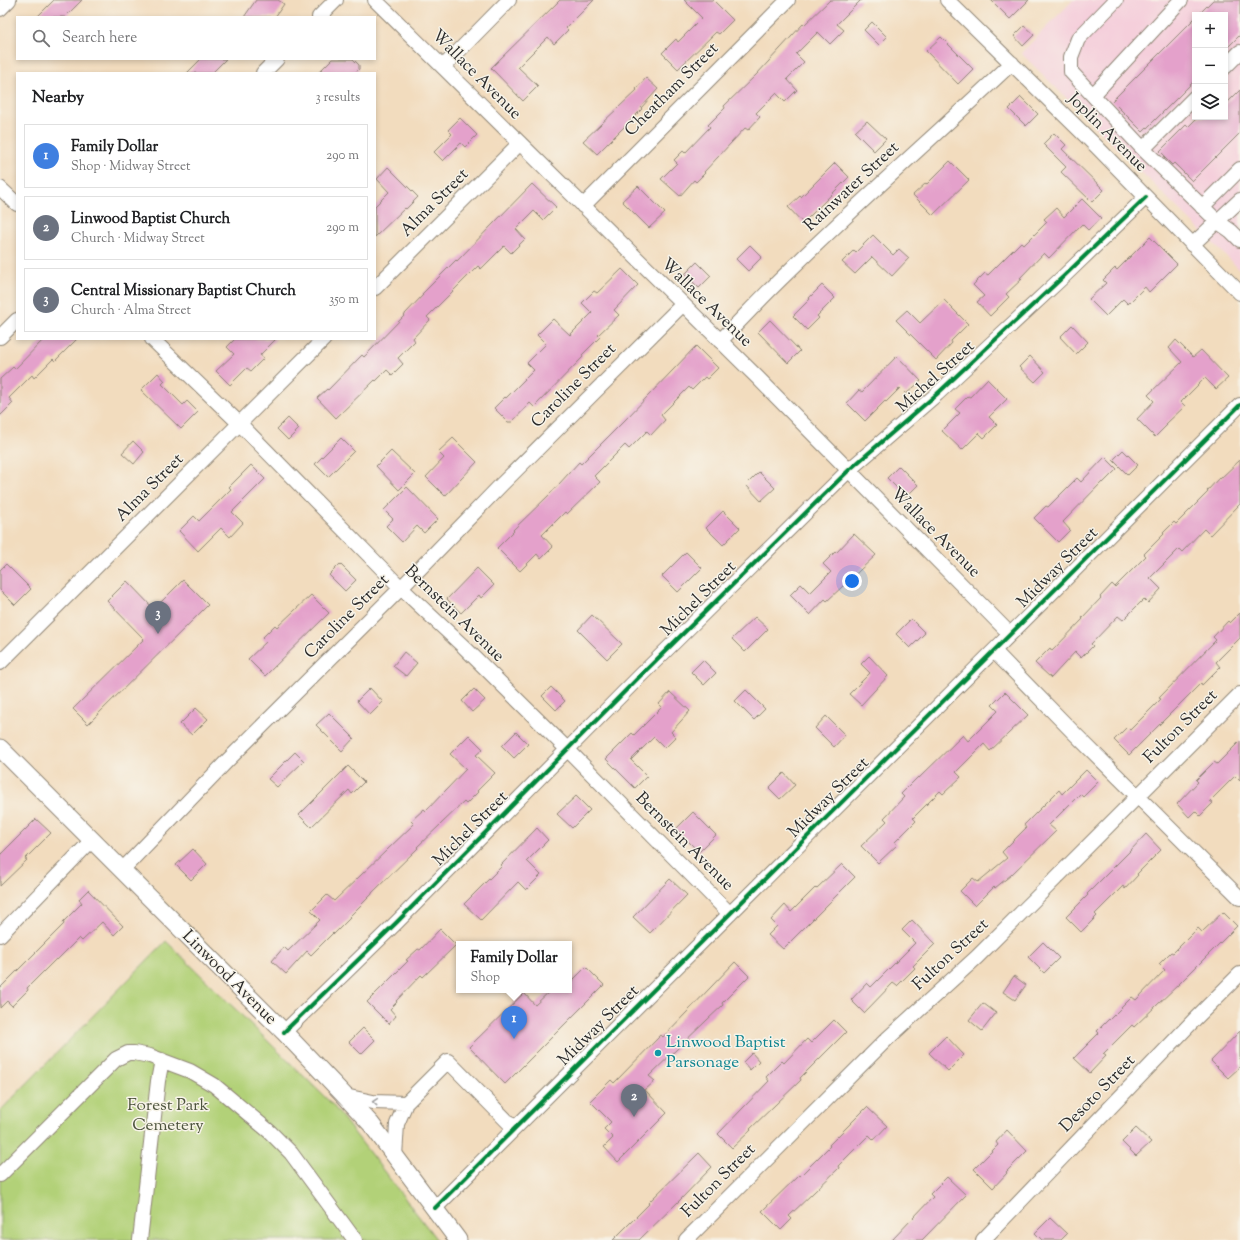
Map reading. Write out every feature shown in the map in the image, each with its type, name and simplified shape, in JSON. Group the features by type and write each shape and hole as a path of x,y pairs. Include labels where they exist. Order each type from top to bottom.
{"main road":[{"name":"Linwood Avenue","path":"0,748 284,1032 345,1096 371,1124 458,1240"}],"street":[{"path":"0,9 9,0"},
{"path":"320,16 336,0"},
{"name":"Wallace Avenue","path":"375,0 720,341 1010,634"},
{"path":"443,67 509,0"},
{"name":"Cheatham Street","path":"583,206 788,0"},
{"name":"Joplin Avenue","path":"947,0 1097,147 1240,293"},
{"path":"1116,0 1078,39 1071,57 1071,72 1143,149 1202,207 1240,240"},
{"path":"1093,95 1181,0"},
{"path":"1228,64 1240,52"},
{"path":"264,72 276,60"},
{"name":"Rainwater Street","path":"720,341 785,274 1012,63"},
{"path":"1143,149 1192,100"},
{"name":"Alma Street","path":"376,287 520,143"},
{"path":"1202,207 1240,169"},
{"path":"0,188 16,203"},
{"name":"Michel Street","path":"284,1032 848,470 937,394 1064,276 1146,197"},
{"path":"1192,245 1240,200"},
{"name":"Caroline Street","path":"122,870 228,760 682,305"},
{"path":"0,337 16,321"},
{"name":"Bernstein Avenue","path":"153,340 240,424 401,588 469,652 567,749 730,914"},
{"name":"Alma Street","path":"0,663 323,340"},
{"name":"Midway Street","path":"435,1208 1240,405"},
{"path":"994,651 1240,898"},
{"name":"Fulton Street","path":"686,1240 887,1039 977,957 1240,694"},
{"path":"0,935 92,840"},
{"name":"Desoto Street","path":"983,1240 1239,977"},
{"path":"0,1175 116,1059 121,1055 134,1053 162,1060 190,1071 206,1080 277,1138 301,1165 355,1240"},
{"path":"140,1240 158,1081 162,1060"},
{"path":"396,1156 397,1124 406,1103 448,1061 514,1128"},
{"path":"345,1096 373,1102 406,1103"}],"shaded area":[{"path":"1073,0 1240,0 1240,270 1021,53"}],"green space":[{"name":"Forest Park Cemetery","path":"166,941 332,1104 437,1240 0,1240 0,1111"}],"building":[{"path":"54,0 82,0 66,16 38,16"},
{"path":"256,0 278,0 284,4 276,16 245,16"},
{"path":"560,0 594,0 566,28 568,30 554,44 548,37 518,67 538,86 523,101 491,68"},
{"path":"684,0 713,0 733,20 719,34 716,32 678,69 662,53 676,39 678,42 702,18"},
{"path":"830,0 861,0 837,24 844,30 830,44 818,32 796,54 804,62 787,79 797,90 785,102 776,93 756,113 760,117 748,130 745,128 704,172 705,173 696,182 694,180 680,196 661,179 677,163 674,160 683,151 685,153 710,127 708,125 725,108 724,106 757,74 803,24 804,25"},
{"path":"991,0 1029,0 1010,19"},
{"path":"1213,0 1240,0 1240,35 1228,47 1228,12 1201,12"},
{"path":"1192,21 1192,83 1143,132 1112,101"},
{"path":"872,22 887,37 879,45 864,30"},
{"path":"1024,26 1034,35 1023,46 1014,36"},
{"path":"941,37 973,69 958,84 926,51"},
{"path":"200,60 225,60 213,72 188,72"},
{"path":"331,60 354,60 359,65 359,69 356,72 319,72"},
{"path":"646,78 658,89 641,108 642,109 597,154 583,141 637,90 636,89"},
{"path":"1240,90 1240,133 1192,181 1174,163 1172,165 1160,151 1186,125 1188,127 1195,120 1228,120 1228,102"},
{"path":"1021,97 1038,114 1026,126 1009,109"},
{"path":"460,118 477,135 465,147 461,143 443,161 434,152 452,134 448,130"},
{"path":"867,121 886,139 874,151 855,132"},
{"path":"1054,133 1066,145 1062,149 1104,190 1092,202 1061,172 1066,167 1043,144"},
{"path":"950,161 969,180 933,215 913,195 926,183 927,184"},
{"path":"835,163 849,177 803,223 788,207 800,196 801,197"},
{"path":"388,167 418,197 376,236 376,205 389,192 377,179"},
{"path":"532,184 556,207 543,220 534,211 516,229 525,239 511,253 504,246 481,269 478,266 427,317 430,320 413,338 415,341 398,358 403,364 392,375 387,370 336,418 317,398 327,389 328,390 362,355 364,357 405,315 423,295 422,294 456,260 457,261"},
{"path":"638,186 665,213 649,228 622,201"},
{"path":"1082,199 1101,218 1088,230 1082,224 1049,258 1044,253 1020,278 1022,279 1006,294 1009,297 990,316 977,302 984,296 973,285 985,273 988,275 1021,242 1024,245 1047,222 1044,219 1056,208 1064,217"},
{"path":"873,235 893,255 899,249 909,258 892,276 872,257 855,274 842,262 854,250 856,252"},
{"path":"1150,237 1177,264 1149,292 1145,287 1128,304 1123,299 1106,316 1089,299 1106,283 1103,280 1115,268 1117,270"},
{"path":"750,245 762,257 748,271 736,259"},
{"path":"697,262 711,276 699,288 685,274"},
{"path":"622,269 638,285 614,310 619,315 598,335 600,337 582,355 583,357 534,407 530,403 512,422 508,422 494,408 534,370 527,363 546,344 537,335 553,319 570,335 592,313 582,303 594,291 597,293"},
{"path":"822,285 835,298 817,316 819,318 807,330 793,316"},
{"path":"944,300 968,324 951,341 952,343 936,360 896,320 907,310 920,323"},
{"path":"770,320 800,351 788,363 758,332"},
{"path":"1072,325 1088,342 1076,354 1060,337"},
{"path":"43,340 76,340 55,361 53,359 34,378 32,375 9,398 13,403 0,416 0,379 13,367 15,369"},
{"path":"234,340 275,340 260,355 264,358 251,371 247,368 230,385 216,371 234,354 227,347"},
{"path":"1176,340 1193,357 1201,350 1228,378 1216,389 1205,378 1181,402 1185,406 1155,437 1137,419 1154,401 1148,395 1182,362 1169,348"},
{"path":"696,346 718,368 707,379 705,377 692,390 689,387 661,415 665,420 651,435 647,431 629,449 625,445 594,476 600,482 567,514 565,512 542,535 553,547 541,559 537,554 520,571 497,548 579,462 581,464"},
{"path":"897,356 921,381 906,394 900,388 865,421 847,403 859,390 862,392"},
{"path":"1030,356 1045,372 1035,382 1019,367"},
{"path":"158,373 165,381 162,384 183,405 187,401 198,412 181,429 141,390"},
{"path":"987,379 1007,399 989,417 997,425 984,438 979,433 962,450 942,431 960,413 955,409 968,396 970,397"},
{"path":"288,418 299,429 288,440 277,429"},
{"path":"341,438 354,451 328,477 315,464"},
{"path":"453,438 477,462 445,496 426,477 444,458 438,452"},
{"path":"133,441 144,452 134,464 122,453"},
{"path":"1123,450 1138,465 1128,475 1113,460"},
{"path":"391,451 415,474 399,490 376,466"},
{"path":"1105,457 1117,469 1103,483 1102,482 1063,522 1070,530 1058,542 1034,518 1046,506 1048,507 1077,478 1081,482"},
{"path":"1240,460 1240,504 1210,535 1204,529 1182,552 1179,549 1150,578 1161,589 1148,603 1144,599 1123,620 1118,616 1091,644 1093,646 1081,658 1075,652 1051,678 1035,663 1050,648 1052,651 1083,619 1082,618 1112,584 1115,587 1146,556 1144,554 1164,534 1163,533 1174,522 1176,524 1208,492 1207,491 1219,478 1220,479"},
{"path":"251,465 265,479 232,512 243,523 230,537 221,528 198,551 179,531 194,516 199,521 231,489 229,487"},
{"path":"899,466 918,485 906,497 887,478"},
{"path":"759,472 775,488 761,501 746,485"},
{"path":"407,487 438,519 424,533 417,526 402,542 386,526 393,519 384,510"},
{"path":"723,511 740,528 723,545 706,528"},
{"path":"854,534 876,555 827,601 825,599 810,615 790,595 801,584 810,593 831,572 823,564"},
{"path":"686,552 702,568 678,592 662,576"},
{"path":"6,564 31,589 15,605 0,590 0,570"},
{"path":"340,564 356,580 345,591 329,575"},
{"path":"477,568 494,585 481,598 479,595 461,613 447,599"},
{"path":"183,580 208,605 88,724 73,709 144,639 107,601 127,581 154,609"},
{"path":"311,595 329,613 265,676 248,659 266,642 262,638 275,625 277,627"},
{"path":"1240,613 1240,638 1216,662 1220,667 1202,685 1201,683 1129,755 1114,740 1127,727 1130,730 1161,699 1159,698 1216,640 1213,637 1228,621 1230,623"},
{"path":"592,615 622,644 607,659 578,630"},
{"path":"755,617 768,629 745,652 732,639"},
{"path":"911,619 925,633 910,648 896,634"},
{"path":"404,652 417,663 406,676 393,666"},
{"path":"869,656 888,676 861,705 849,694 870,673 861,664"},
{"path":"703,660 716,673 704,685 691,672"},
{"path":"551,687 565,701 556,710 542,696"},
{"path":"370,688 383,702 370,715 357,701"},
{"path":"474,689 485,700 472,712 462,701"},
{"path":"746,690 765,709 754,720 735,701"},
{"path":"670,692 690,711 671,732 676,737 665,748 654,737 631,760 647,776 635,788 606,759 632,733 634,735 662,707 659,704"},
{"path":"1005,692 1028,715 990,751 984,744 956,772 961,777 943,794 940,791 913,818 916,821 895,842 897,845 878,863 861,846 887,821 884,818 904,797 901,794 918,777 919,778 963,735 968,741 998,711 992,705"},
{"path":"196,708 208,719 192,735 180,724"},
{"path":"329,713 354,738 342,751 316,725"},
{"path":"826,716 845,735 834,747 815,728"},
{"path":"516,732 528,744 514,758 502,746"},
{"path":"469,735 483,749 476,755 495,773 466,804 464,802 417,847 418,848 372,893 334,934 333,933 311,955 307,951 286,974 272,961 284,947 288,951 320,920 311,911 327,895 334,901 414,824 411,821 424,809 426,811 466,769 450,754"},
{"path":"1240,741 1240,781 1235,776 1210,801 1213,803 1200,816 1195,811 1189,817 1177,804 1198,782 1196,780 1214,762 1217,764"},
{"path":"295,752 304,761 277,787 268,779"},
{"path":"348,766 364,782 352,794 349,790 311,827 299,815"},
{"path":"1086,770 1098,782 1083,797 1080,794 1049,825 1056,831 1011,875 995,888 994,887 975,906 960,891 973,878 978,882 1007,858 1002,852 1026,828 1024,825 1059,790 1062,794"},
{"path":"784,773 795,785 780,799 769,788"},
{"path":"576,796 590,810 572,828 557,814"},
{"path":"693,812 716,835 699,852 676,829"},
{"path":"36,819 51,833 25,859 27,860 0,886 0,855"},
{"path":"537,828 548,840 527,861 541,875 526,890 518,882 481,920 464,904"},
{"path":"1146,834 1161,850 1137,874 1138,875 1125,889 1123,886 1095,914 1097,916 1081,932 1066,917"},
{"path":"193,849 207,864 191,880 176,865"},
{"path":"842,864 855,877 783,949 768,935 777,926 771,920 785,905 791,912"},
{"path":"670,879 687,895 650,933 633,917"},
{"path":"88,890 123,926 114,935 102,922 82,941 79,938 57,960 56,959 27,988 28,990 12,1006 7,1001 0,1008 0,988 64,924 63,922 82,903 79,899"},
{"path":"1223,912 1237,926 1134,1027 1132,1025 1103,1054 1106,1056 1090,1073 1074,1058 1099,1033 1097,1031 1109,1019 1132,997 1136,1000 1165,970 1159,964 1171,952 1173,953 1198,928 1202,932"},
{"path":"912,920 935,944 913,966 915,968 897,986 893,983 864,1013 851,1000 867,983 871,987 915,943 902,930"},
{"path":"440,929 456,945 423,977 421,975 396,1001 397,1002 390,1009 396,1016 389,1024 367,1002 408,961 406,960 418,949 420,950"},
{"path":"1043,942 1059,958 1044,973 1028,957"},
{"path":"735,962 749,976 722,1003 723,1005 649,1076 655,1081 645,1090 667,1113 618,1162 604,1147 613,1138 604,1129 611,1122 590,1101 611,1080 614,1083 661,1035 663,1037"},
{"path":"586,967 604,985 505,1084 469,1047 524,993 535,1005 548,993 572,993 572,981"},
{"path":"1014,976 1026,985 1015,1000 1003,992"},
{"path":"983,1003 996,1013 982,1031 969,1020"},
{"path":"834,1020 846,1032 800,1078 801,1080 732,1148 718,1134 769,1081 766,1077 782,1061 784,1063 807,1039 811,1043"},
{"path":"363,1028 375,1040 361,1054 349,1042"},
{"path":"1240,1031 1240,1067 1228,1078 1211,1061"},
{"path":"946,1036 964,1055 948,1071 929,1053"},
{"path":"752,1053 759,1061 750,1070 743,1062"},
{"path":"867,1107 887,1126 874,1140 869,1135 838,1166 839,1168 789,1216 792,1219 781,1230 762,1211 799,1175 800,1176"},
{"path":"1136,1128 1151,1142 1136,1156 1122,1142"},
{"path":"1007,1130 1027,1151 1006,1172 1007,1173 993,1188 974,1169 998,1145 996,1142"},
{"path":"699,1153 712,1167 680,1200 639,1240 613,1240 649,1204 648,1203"},
{"path":"947,1177 966,1195 922,1240 892,1240 933,1197 930,1194"},
{"path":"1050,1218 1067,1234 1061,1240 1042,1240 1035,1233"}],"cycle path":[{"path":"284,1032 397,922 639,677 849,470 937,394 1064,276 1146,197"},
{"path":"435,1208 1240,405"}],"place":[{"name":"Central Missionary Baptist Church","path":"158,634"},
{"name":"Family Dollar","path":"514,1039"},
{"name":"Linwood Baptist Parsonage","path":"658,1053"},
{"name":"Linwood Baptist Church","path":"634,1117"}]}
